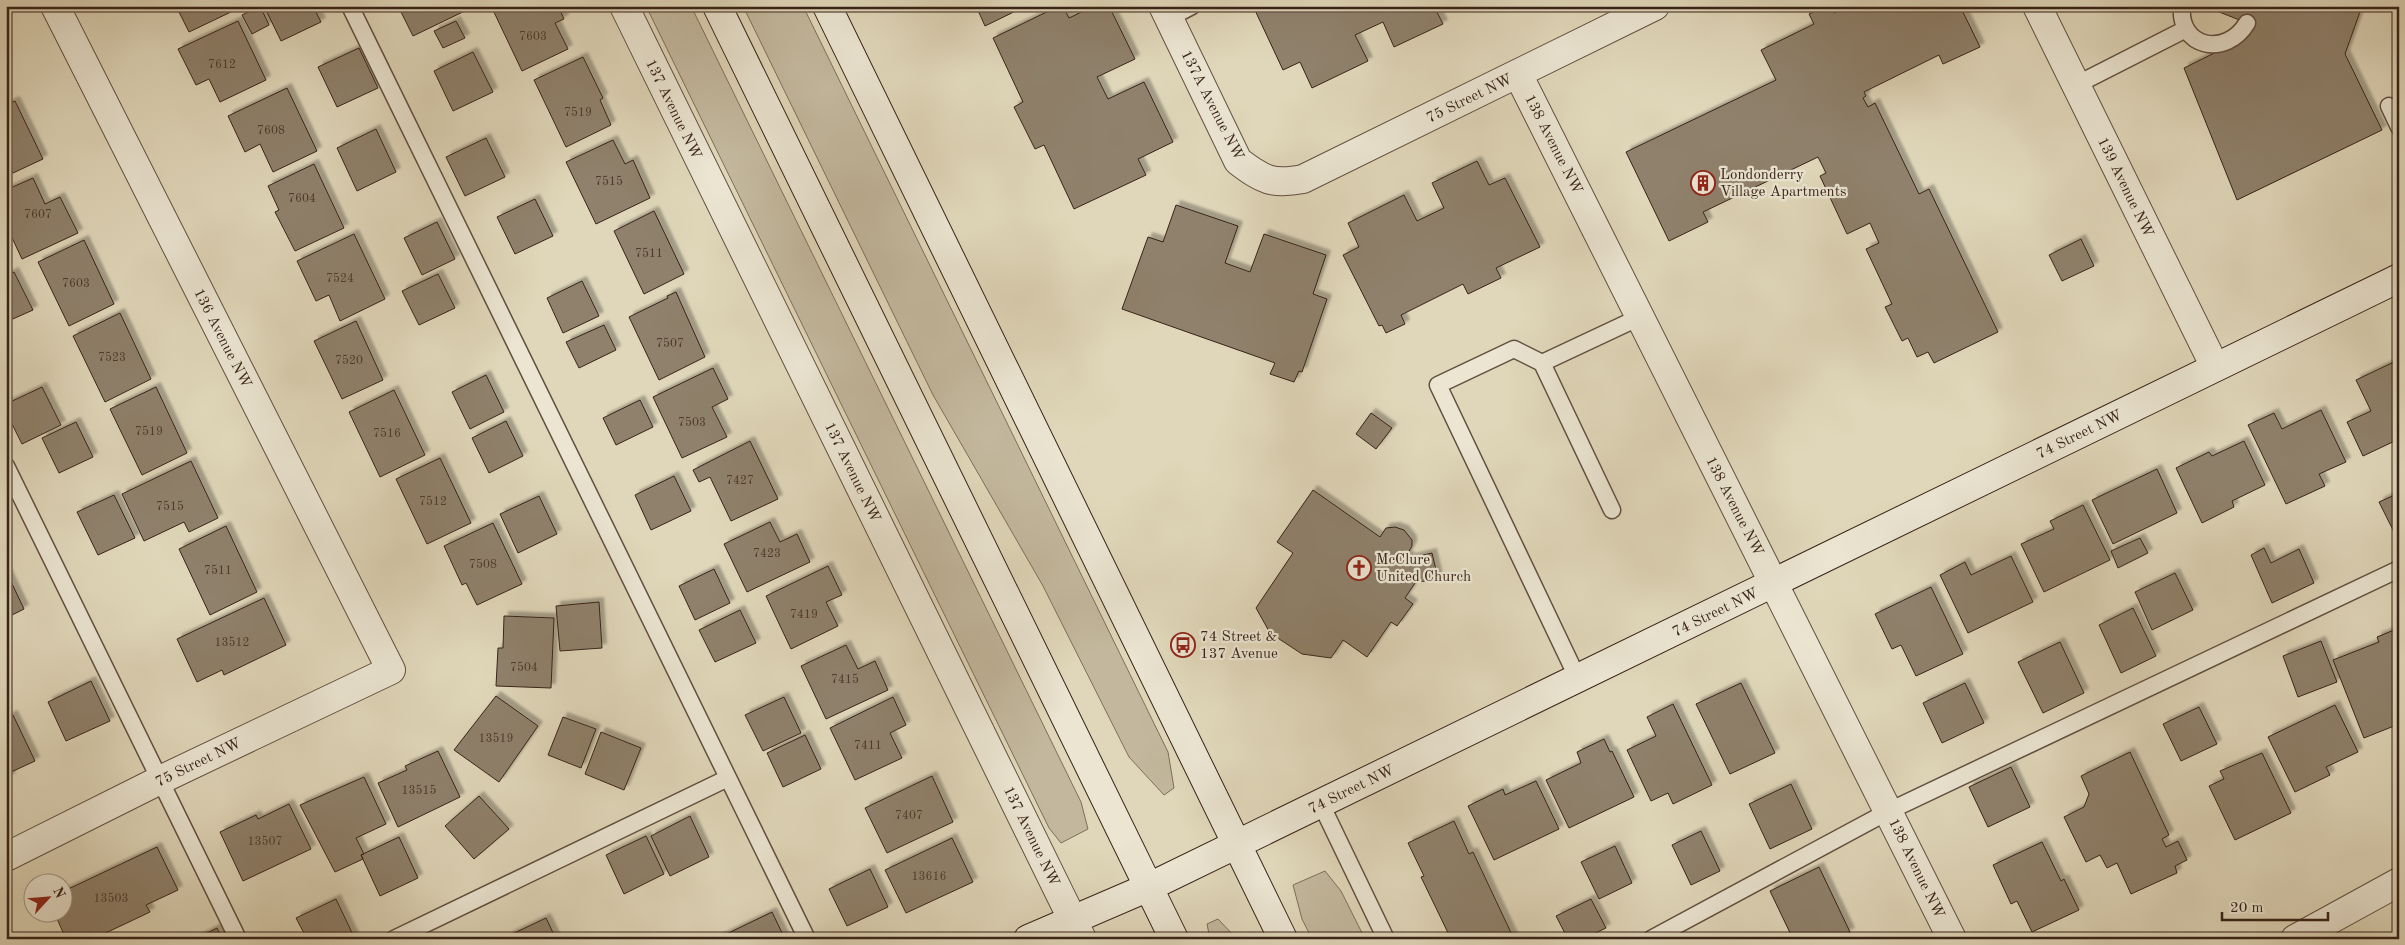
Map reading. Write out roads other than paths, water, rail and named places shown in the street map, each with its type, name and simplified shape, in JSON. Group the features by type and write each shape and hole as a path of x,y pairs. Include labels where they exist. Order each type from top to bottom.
{"street":[{"name":"136 Avenue NW","path":"55,6 390,670"},
{"name":"137 Avenue NW","path":"624,6 1077,928"},
{"path":"717,6 1174,939"},
{"path":"827,6 1283,939"},
{"name":"75 Street NW","path":"1281,183 1303,179 1655,6"},
{"name":"139 Avenue NW","path":"2037,6 2215,367"},
{"name":"137A Avenue NW","path":"1175,10 1238,161 1257,176 1281,183"},
{"name":"138 Avenue NW","path":"1518,74 1952,939"},
{"name":"74 Street NW","path":"1028,939 1077,928 1149,887 2399,278"},
{"name":"75 Street NW","path":"6,857 160,780 390,670"},
{"path":"2295,939 2399,882"}],"lane":[{"path":"350,6 807,939"},
{"path":"2182,6 2183,23 2186,29 2195,39 2215,45 2235,39 2247,23"},
{"path":"2076,85 2186,29"},
{"path":"2389,106 2399,127"},
{"path":"1542,363 1640,317"},
{"path":"1578,679 1438,385 1514,349 1542,363 1612,510"},
{"path":"6,466 238,939"},
{"path":"1656,938 1888,811 2399,569"},
{"path":"394,939 728,778"},
{"path":"1321,804 1386,939"}],"place":[{"name":"Londonderry Village Apartments","path":"1703,183"},
{"name":"McClure United Church","path":"1359,568"},
{"name":"74 Street & 137 Avenue","path":"1183,645"}]}
